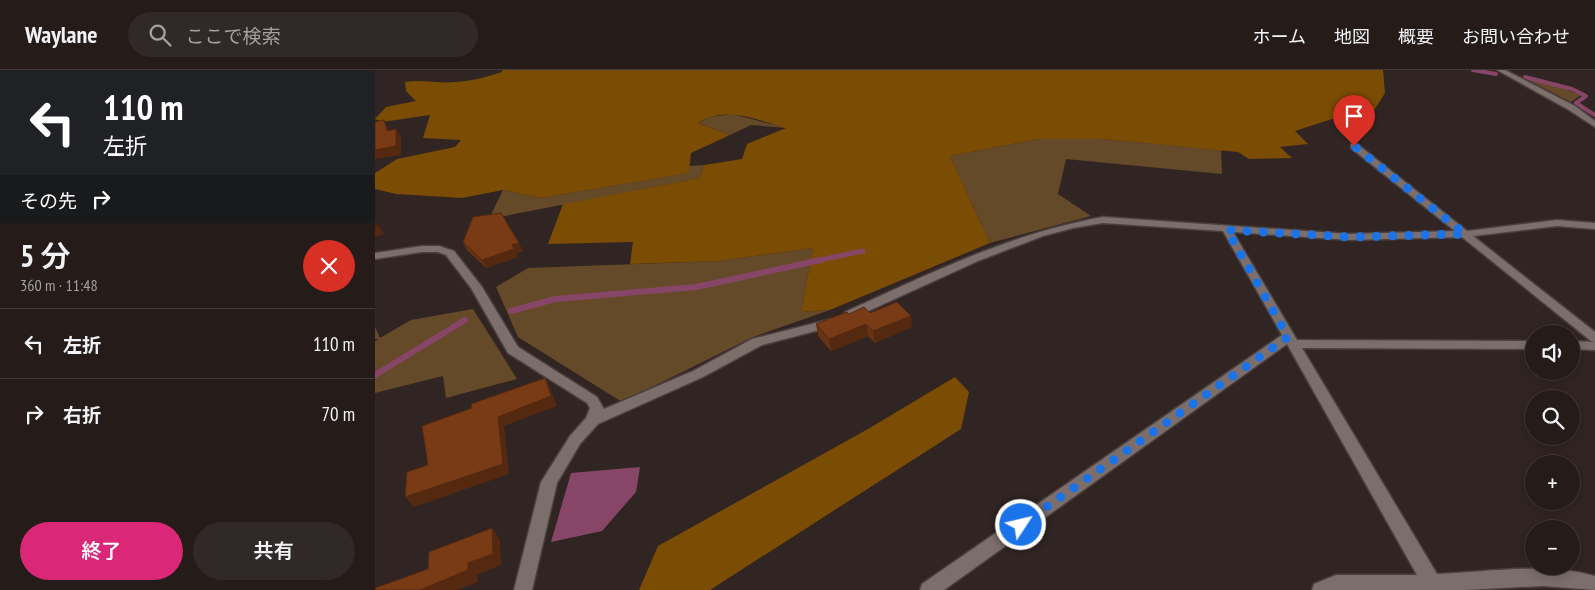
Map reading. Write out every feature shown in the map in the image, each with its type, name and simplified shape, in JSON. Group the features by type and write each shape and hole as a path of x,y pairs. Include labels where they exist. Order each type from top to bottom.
{"street":[{"path":"1500,70 1564,103 1595,125"},
{"path":"1354,146 1595,338"},
{"path":"593,420 698,374 757,342 826,325 1023,240 1089,222 1103,220 1349,237 1465,234 1557,223 1595,226"},
{"path":"1227,230 1432,583"},
{"path":"375,256 422,249 439,249 450,253 476,287 513,350 592,400 597,408 593,420 575,440 549,482 523,590"},
{"path":"929,590 1291,340 1525,345"},
{"path":"1580,346 1595,346"},
{"path":"1321,590 1336,583 1432,583 1543,578 1575,579 1595,585"}],"shaded area":[{"path":"502,70 1383,70 1385,93 1368,120 1332,119 1295,131 1308,144 1280,147 1292,158 1249,159 1238,152 1103,139 1039,139 950,156 990,243 830,310 801,312 813,248 719,261 630,264 633,242 548,244 563,204 700,178 704,165 742,159 747,144 786,128 764,121 742,116 719,115 698,123 730,135 691,153 689,173 540,198 503,190 462,198 396,194 375,189 375,173 397,159 455,147 461,140 423,138 430,115 382,122 375,119 386,107 416,101 406,91 405,82 474,80 491,76 502,72"},
{"path":"1526,79 1554,85 1581,95 1571,102"},
{"path":"732,114 787,128 751,125 730,135 698,123 709,117"},
{"path":"1039,139 1103,139 1221,150 1222,174 1066,159 1058,194 1091,216 990,243 950,156"},
{"path":"704,165 700,178 489,219 503,190 540,198 688,173 689,166"},
{"path":"813,248 801,312 830,310 753,337 622,402 518,337 496,287 528,268 719,261"},
{"path":"473,309 517,379 446,398 443,376 375,393 375,341 379,339 375,339 375,327 380,338 411,320"},
{"path":"955,377 969,392 961,429 710,590 639,590 658,546 868,429"},
{"path":"640,467 636,492 602,531 551,542 571,473"}],"building":[{"path":"384,120 387,131 396,129 396,146 375,150 375,122"},
{"path":"501,213 519,243 512,245 514,249 482,260 463,242 473,217"},
{"path":"897,302 911,316 873,331 866,324 829,339 816,324 847,312 849,314 864,307 870,313"},
{"path":"545,378 551,396 498,417 503,464 405,497 407,472 428,465 422,426 472,408 471,404"},
{"path":"492,528 493,554 468,563 468,570 420,590 375,590 375,588 428,569 429,552"}],"waterway":[{"path":"1473,70 1496,74"},
{"path":"1525,77 1572,89 1586,96 1576,103 1595,115"},
{"path":"815,261 863,251"},
{"path":"511,311 555,299 696,287 821,260"},
{"path":"375,375 465,320"}],"route":[{"path":"1021,525 1288,337 1227,230 1349,237 1465,234 1354,146"}]}
